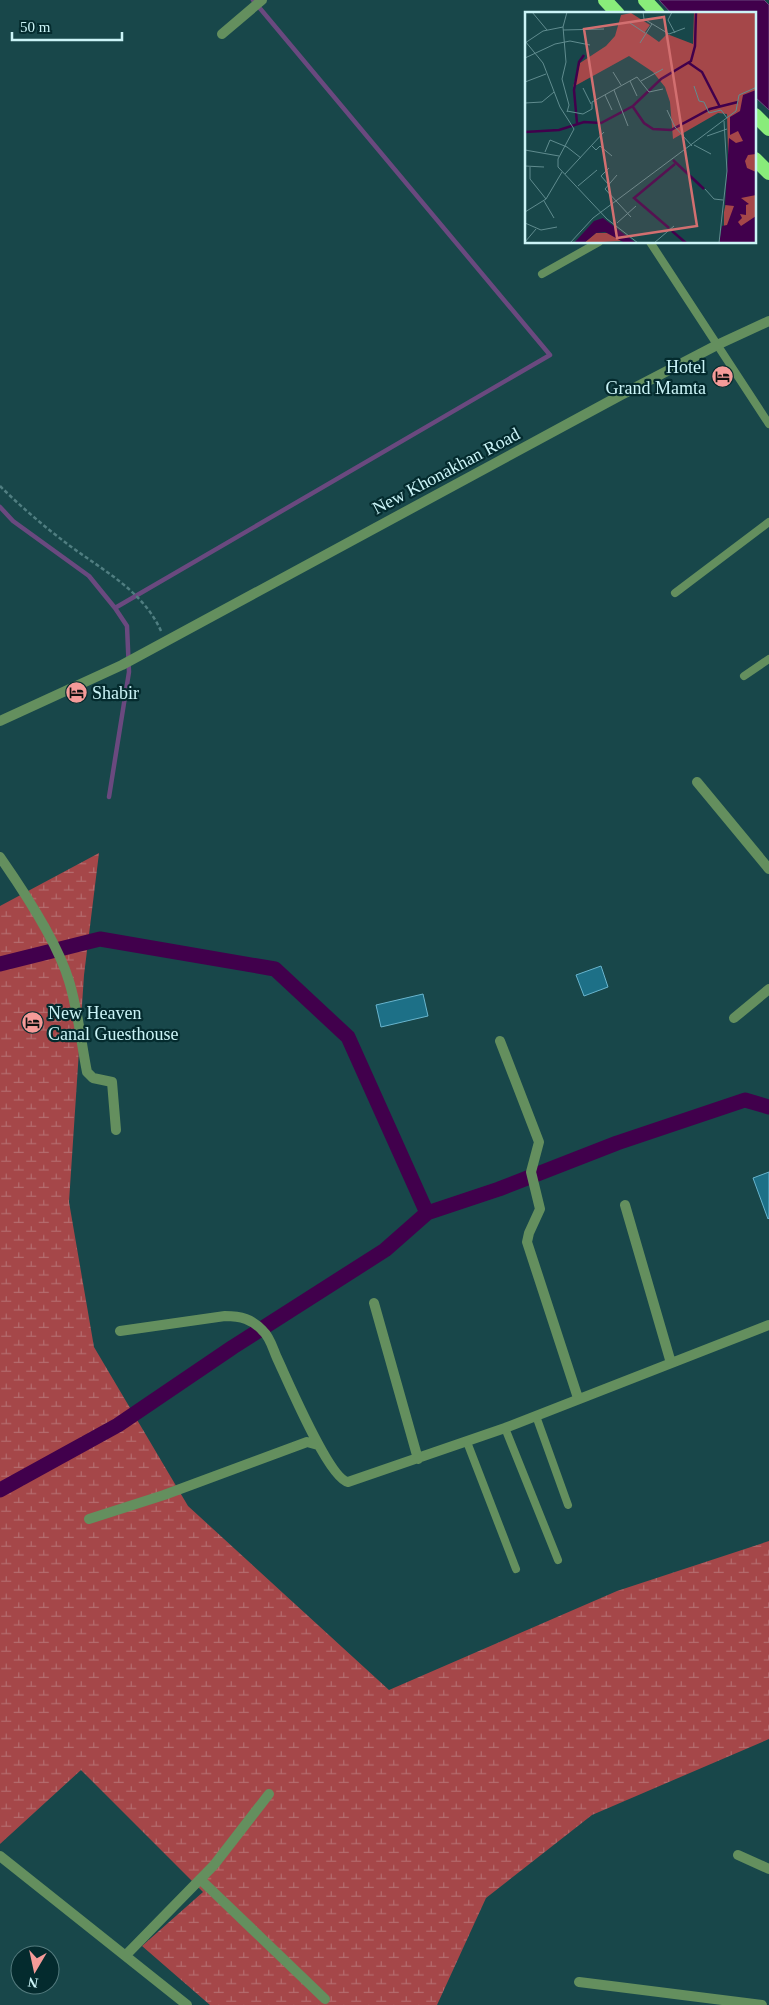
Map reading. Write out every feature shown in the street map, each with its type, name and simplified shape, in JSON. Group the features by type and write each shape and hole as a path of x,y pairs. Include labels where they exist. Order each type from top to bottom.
{"highway":[{"path":"605,0 616,12"},
{"path":"645,0 656,12"},
{"path":"756,116 769,129"},
{"path":"756,160 769,173"}],"street":[{"path":"222,34 262,0"},
{"name":"New Khonakhan Road","path":"0,721 122,665 716,345 769,321"},
{"path":"697,782 769,869"},
{"path":"0,857 20,886 61,960 72,995 87,1072 93,1078 112,1082 116,1130"},
{"path":"734,1018 769,989"},
{"path":"500,1041 537,1134 538,1147 531,1172 540,1209 527,1242 578,1398"},
{"path":"625,1205 671,1362"},
{"path":"374,1303 418,1459"},
{"path":"120,1331 226,1316 237,1316 250,1320 264,1332 318,1446 339,1478 348,1482 505,1428 769,1325"},
{"path":"89,1519 164,1495 307,1442 318,1446"},
{"path":"126,1956 201,1880 269,1794"},
{"path":"738,1854 769,1869"},
{"path":"0,1856 187,2005"},
{"path":"201,1880 324,1999"},
{"path":"579,1982 762,2005"}],"lane":[{"path":"542,274 595,244"},
{"path":"651,244 769,424"},
{"path":"675,593 769,522"},
{"path":"744,676 769,659"},
{"path":"536,1416 568,1505"},
{"path":"505,1428 558,1560"},
{"path":"467,1442 516,1569"}],"path":[{"path":"0,486 69,545 125,584 154,615 166,640"}],"green space":[{"path":"99,853 84,975 69,1202 94,1347 188,1506 389,1690 617,1591 769,1541 769,1739 592,1815 486,1898 437,2005 210,2005 142,1946 203,1892 81,1770 0,1844 0,906"}],"shaded area":[{"path":"659,0 764,0 769,5 769,110 756,98 756,12 670,12"}],"building":[{"path":"601,966 608,987 584,996 576,975"},
{"path":"423,994 428,1016 381,1027 376,1005"},
{"path":"769,1172 769,1218 768,1219 753,1178"}],"waterway":[{"path":"115,608 550,355 253,0"},
{"path":"0,507 13,521 89,576 127,626 129,672 109,797"},
{"path":"0,964 100,939 275,969 348,1037 427,1213"},
{"path":"0,1490 118,1425 233,1347 385,1250 427,1213 499,1189 617,1143 745,1100 769,1107"}],"place":[{"name":"Hotel Grand Mamta","path":"722,377"},
{"name":"Shabir","path":"76,693"},
{"name":"New Heaven Canal Guesthouse","path":"32,1023"}]}
